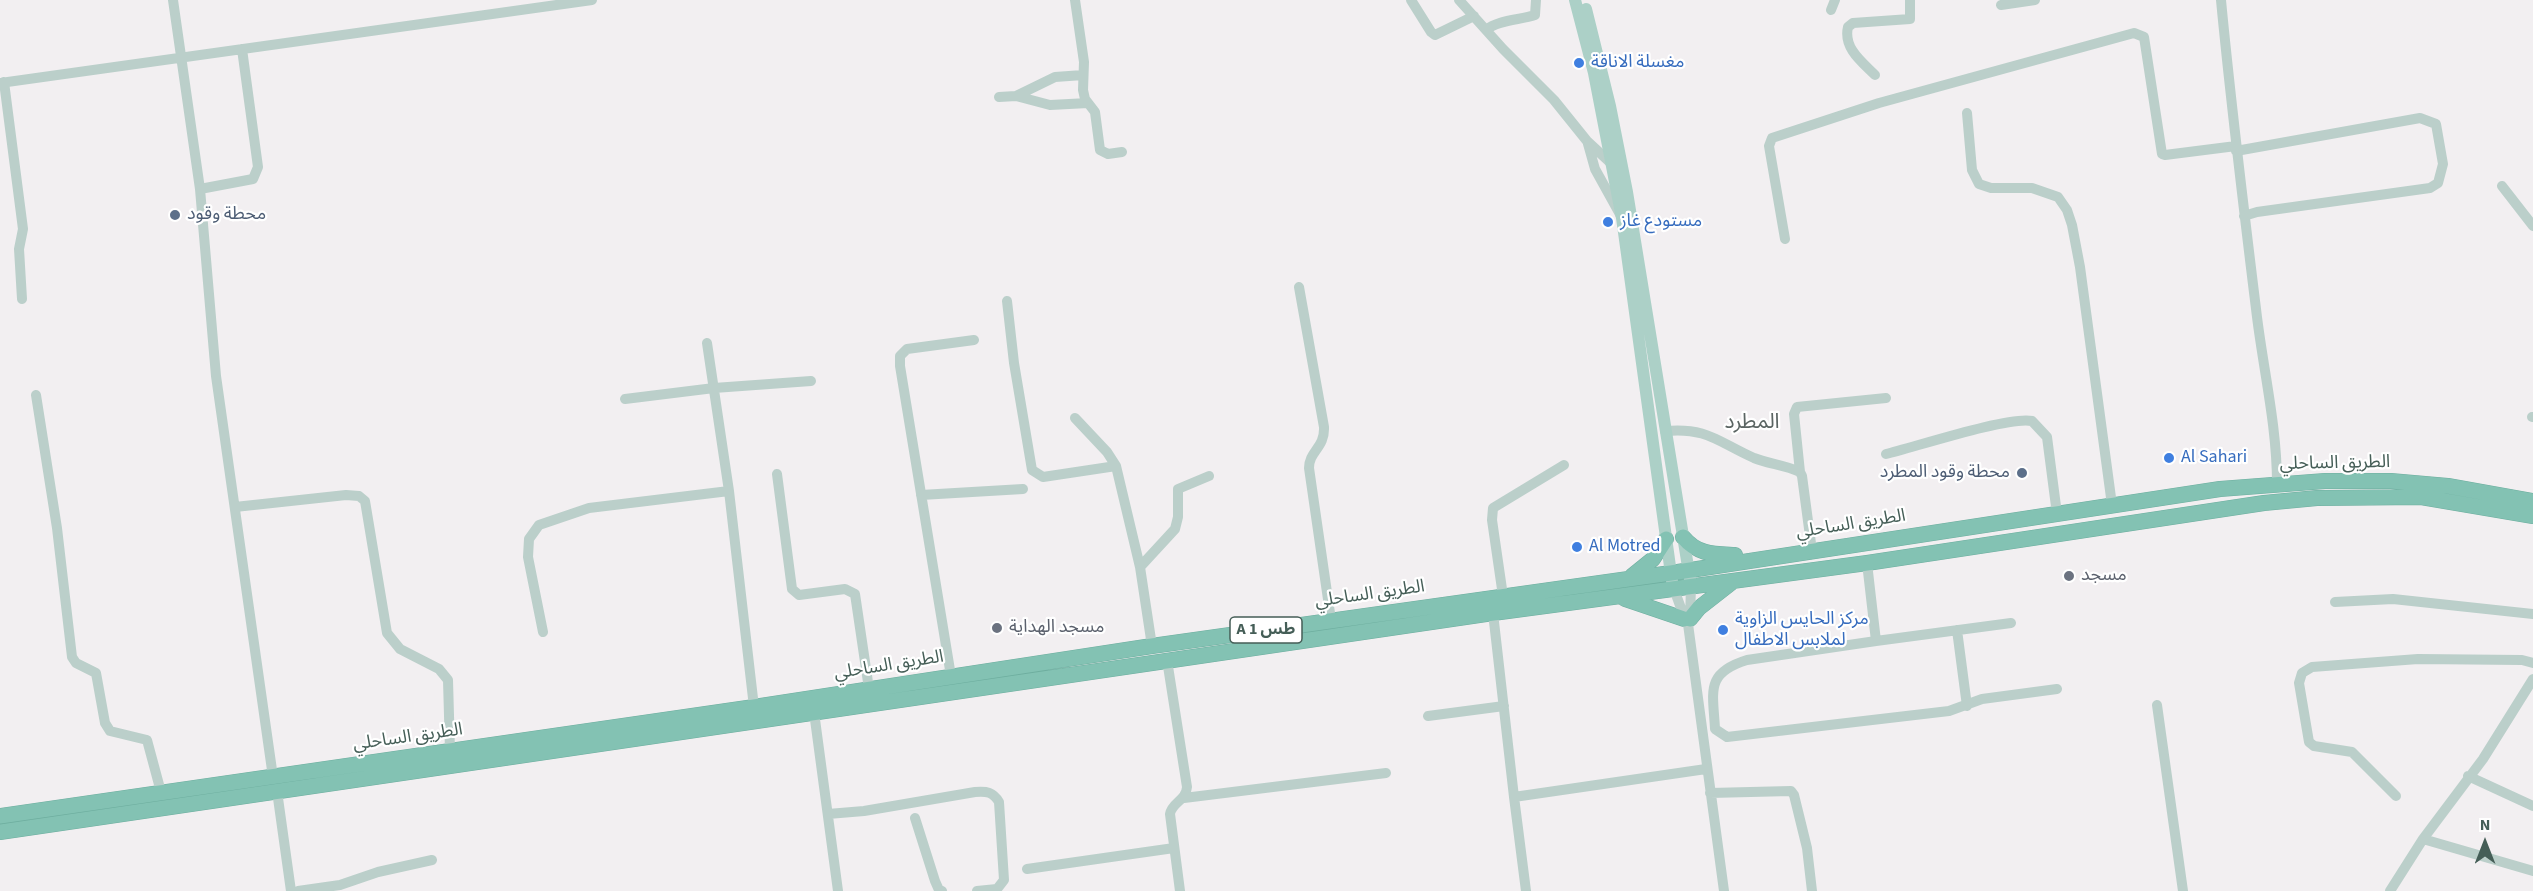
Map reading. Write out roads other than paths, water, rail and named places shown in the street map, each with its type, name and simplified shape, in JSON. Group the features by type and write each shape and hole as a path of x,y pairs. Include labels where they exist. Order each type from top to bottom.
{"highway":[{"name":"الطريق الساحلي","path":"0,816 138,804 161,792 275,784 450,751 1152,646 1671,573 2220,489 2325,481 2416,483 2533,501"},
{"name":"الطريق الساحلي","path":"0,832 138,804 275,784 814,712 2264,503 2317,498 2421,498 2533,516"},
{"path":"1683,537 1698,551 1711,555 1743,556 1752,560"},
{"path":"1630,578 1653,559 1666,539"},
{"path":"1619,597 1687,621 1709,599 1733,581"}],"main road":[{"path":"1575,0 1617,167 1691,586"},
{"path":"1584,0 1608,97 1622,218 1674,589"}],"street":[{"path":"173,0 200,189 216,376 291,891"},
{"path":"22,299 19,249 24,229 2,82 592,0"},
{"path":"1075,0 1084,62 1083,90 1088,103 1095,112 1100,150 1108,154 1122,152"},
{"path":"1411,0 1435,35 1474,16"},
{"path":"1459,0 1554,100 1587,141 1617,167"},
{"path":"1486,30 1494,24 1513,22 1535,15 1536,0"},
{"path":"1875,75 1854,54 1847,37 1848,27 1853,24 1910,20 1910,0"},
{"path":"2001,5 2035,0"},
{"path":"2221,0 2244,216 2264,374 2276,435 2277,484"},
{"path":"1785,239 1769,146 1772,138 1879,103 2134,33 2144,37 2162,154 2165,155 2236,148 2420,118 2436,124 2442,164 2438,183 2430,188 2258,212 2244,216"},
{"path":"200,189 252,178 258,167 242,49"},
{"path":"1016,96 1055,77 1083,75"},
{"path":"999,97 1016,96 1050,105 1088,103"},
{"path":"1966,114 1972,170 1978,184 1991,188 2032,188 2058,197 2067,210 2080,267 2112,505"},
{"path":"1587,141 1595,169 1614,208 1622,218"},
{"path":"2502,186 2533,226"},
{"path":"1299,287 1324,428 1323,441 1309,461 1309,468 1331,620"},
{"path":"1006,301 1032,470 1043,477 1116,466"},
{"path":"951,676 900,356 907,349 974,340"},
{"path":"707,343 729,491 754,707"},
{"path":"625,399 714,388 811,381"},
{"path":"36,395 57,528 72,657 76,663 96,673 105,723 110,731 147,740 161,792"},
{"path":"1812,551 1800,472 1794,414 1797,407 1886,398"},
{"path":"1075,418 1107,452 1116,466 1140,567 1152,646"},
{"path":"1886,454 2010,422 2032,421 2047,437 2057,514"},
{"path":"1665,431 1686,429 1702,432 1756,458 1800,472"},
{"path":"1503,596 1492,520 1493,508 1564,465"},
{"path":"777,474 792,589 799,595 845,589 855,594 869,689"},
{"path":"1140,567 1175,529 1178,518 1178,489 1209,476"},
{"path":"921,495 1023,489"},
{"path":"543,632 528,557 529,538 539,525 589,508 729,491"},
{"path":"235,507 346,495 359,496 365,501 387,633 400,649 439,669 448,680 450,751"},
{"path":"1867,562 1876,641"},
{"path":"1691,586 1687,621 1724,891"},
{"path":"1674,589 1687,621"},
{"path":"2336,602 2393,599 2533,614"},
{"path":"1493,613 1526,891"},
{"path":"2011,623 1790,653 1730,665 1717,676 1714,693 1715,729 1727,737 1949,711 1982,699 2057,689"},
{"path":"1957,630 1967,706"},
{"path":"2396,796 2352,752 2314,746 2309,742 2299,683 2302,673 2312,667 2418,659 2523,660 2533,663"},
{"path":"1167,660 1187,787 1184,798"},
{"path":"2390,891 2423,839 2482,759 2533,679"},
{"path":"2157,705 2183,891"},
{"path":"1428,716 1504,706"},
{"path":"814,712 819,765 838,891"},
{"path":"1514,797 1706,769"},
{"path":"1180,891 1170,814 1174,805 1184,798 1386,773"},
{"path":"2468,776 2533,806"},
{"path":"828,814 864,811 988,791 995,795 1001,811 1004,880 997,889 977,891"},
{"path":"1710,794 1791,791 1794,795 1807,848 1812,891"},
{"path":"915,818 934,881 942,891"},
{"path":"2423,839 2533,871"},
{"path":"1027,869 1174,848"},
{"path":"298,891 340,885 378,872 432,860"}],"place":[{"name":"مغسلة الاناقة","path":"1579,63"},
{"name":"محطة وقود","path":"175,215"},
{"name":"مستودع غاز","path":"1608,222"},
{"name":"Al Sahari","path":"2169,458"},
{"name":"محطة وقود المطرد","path":"2022,473"},
{"name":"Al Motred","path":"1577,547"},
{"name":"مسجد","path":"2069,576"},
{"name":"مسجد الهداية","path":"997,628"},
{"name":"مركز الحايس الزاوية لملابس الاطفال","path":"1723,630"}],"district":[{"name":"المطرد","path":"1752,423"}]}
